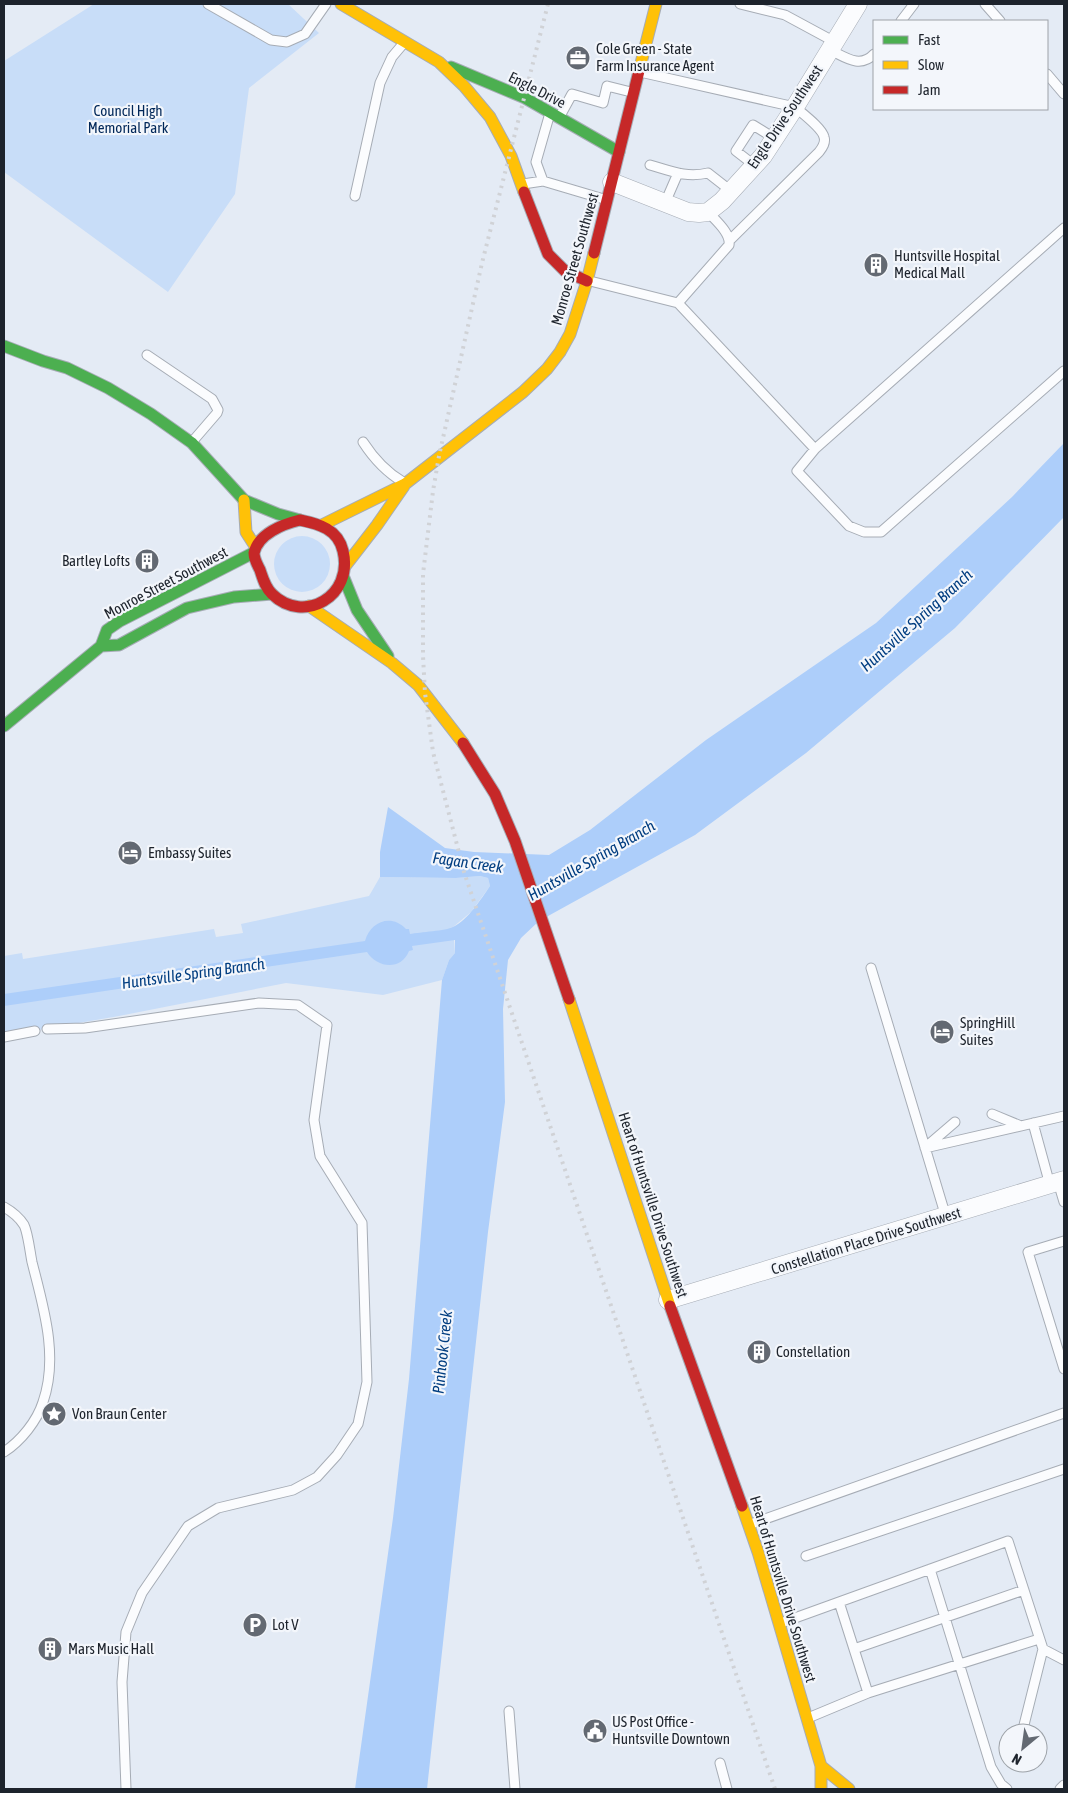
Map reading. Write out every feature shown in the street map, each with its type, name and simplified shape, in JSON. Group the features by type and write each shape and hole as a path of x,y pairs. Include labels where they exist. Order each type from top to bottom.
{"street":[{"path":"341,4 439,62 464,86 490,118 511,156 548,254 567,273 587,281"},
{"name":"Monroe Street Southwest","path":"322,525 405,484 523,392 547,369 560,352 570,334 587,281 656,4"},
{"name":"Engle Drive Southwest","path":"708,212 722,201 763,156 858,4"},
{"name":"Engle Drive","path":"439,62 525,98 619,152"},
{"path":"612,182 688,212 699,214 708,212"},
{"path":"4,346 42,361 67,368 108,388 192,442 244,500 278,514 300,520"},
{"name":"Monroe Street Southwest","path":"346,565 377,525 405,484"},
{"path":"244,500 246,532 265,584 272,594 283,602 295,606 309,606"},
{"name":"Monroe Street Southwest","path":"4,726 101,646 107,630 120,621 254,550 281,526 300,520 315,522 332,532 340,541 345,553 344,578 338,589 320,604 309,606"},
{"name":"Heart of Huntsville Drive Southwest","path":"344,578 359,613 378,639 392,663"},
{"name":"Monroe Street Southwest","path":"101,646 119,645 187,608 234,597 272,594"},
{"name":"Heart of Huntsville Drive Southwest","path":"309,606 392,663 418,685 470,752 495,794 515,841 668,1300 758,1552 821,1766 821,1789"},
{"name":"Constellation Place Drive Southwest","path":"668,1300 1057,1182"},
{"path":"821,1766 849,1789"}],"lane":[{"path":"208,4 271,40 287,42 305,34 326,4"},
{"path":"740,4 785,15 801,22 855,62 863,62 873,55"},
{"path":"902,20 914,4"},
{"path":"985,4 999,20"},
{"path":"355,196 380,83 392,57 405,42"},
{"path":"639,72 795,107 824,137 824,143 819,152 730,240 729,245 678,303"},
{"path":"1048,75 1064,94"},
{"path":"543,181 536,162 555,116 572,94 602,103 607,86 634,93"},
{"path":"754,165 736,151 754,125 774,138"},
{"path":"650,165 693,176 708,173 730,191"},
{"path":"665,204 678,173"},
{"path":"521,184 543,181 607,200"},
{"path":"708,212 730,240"},
{"path":"1064,228 815,449 797,470 849,526 864,532 881,532 1064,371"},
{"path":"587,281 678,303 815,449"},
{"path":"147,355 212,399 216,405 217,413 192,442"},
{"path":"363,442 382,467 405,484"},
{"path":"871,968 946,1217"},
{"path":"47,1030 86,1028 259,1003 298,1005 327,1025 314,1120 320,1156 362,1223 366,1382 358,1424 337,1455 317,1477 293,1490 218,1508 188,1526 142,1593 126,1632 122,1682 126,1789"},
{"path":"4,1037 35,1031"},
{"path":"992,1114 1021,1126"},
{"path":"925,1148 1064,1116"},
{"path":"925,1148 955,1122"},
{"path":"1033,1123 1064,1202"},
{"path":"4,1207 10,1210 24,1225 49,1333 48,1379 43,1402 30,1426 14,1445 4,1452"},
{"path":"1064,1241 1028,1252 1064,1369"},
{"path":"748,1525 1064,1413"},
{"path":"806,1556 1064,1470"},
{"path":"778,1624 1008,1541 1043,1649 1024,1723"},
{"path":"930,1569 991,1767 1001,1784 1007,1789"},
{"path":"854,1649 1024,1590"},
{"path":"839,1602 868,1693"},
{"path":"807,1718 868,1693 1040,1639"},
{"path":"1043,1649 1064,1660"},
{"path":"509,1711 515,1789"},
{"path":"720,1763 728,1789"},
{"path":"1060,1789 1064,1785"}],"green space":[{"name":"Council High Memorial Park","path":"94,4 288,4 319,33 249,88 235,194 168,292 4,172 4,61"},
{"path":"302,536 313,538 322,544 328,553 330,564 328,575 322,584 313,590 302,592 291,590 282,584 276,575 274,564 276,553 282,544 291,538"},
{"path":"480,876 488,878 490,886 471,912 453,927 455,953 449,960 442,980 383,995 286,983 119,1016 4,1036 4,956 22,953 23,959 214,929 216,937 243,933 241,924 369,896 380,877 456,878"}],"water":[{"path":"1064,443 1064,517 955,628 806,753 695,835 539,921 521,938 508,960 503,1009 505,1102 488,1232 427,1789 355,1789 393,1518 409,1379 442,980 449,960 455,953 455,940 412,946 413,950 409,951 400,962 389,965 377,961 367,952 4,1006 4,994 365,941 371,929 382,922 388,921 394,921 409,929 410,934 450,928 459,924 490,886 488,878 480,876 456,878 380,877 380,852 388,807 445,848 474,852 549,855 590,830 706,740 876,623 1012,497"}],"railway":[{"path":"548,4 482,263 439,456 423,574 425,693 433,752 464,872 775,1789"}],"traffic: fast":[{"path":"451,67 525,98 619,152"},
{"path":"4,346 67,368 108,388 151,414 192,443 244,500 278,514 300,520"},
{"path":"4,726 101,646 107,630 120,621 253,553"},
{"path":"344,578 357,610 388,656"},
{"path":"101,646 119,645 187,608 234,597 272,594"}],"traffic: slow":[{"path":"341,4 439,62 464,86 490,117 511,156 524,192"},
{"path":"639,71 656,4"},
{"path":"322,525 405,484 523,392 547,369 560,352 570,334 594,253"},
{"path":"346,565 404,486"},
{"path":"244,500 246,532 255,546"},
{"path":"309,606 392,663 418,685 463,743"},
{"path":"569,999 670,1306"},
{"path":"742,1506 758,1552 821,1766 821,1789"},
{"path":"821,1766 849,1789"}],"traffic: jam":[{"path":"594,253 639,71"},
{"path":"524,192 548,254 565,271 587,281"},
{"path":"300,520 321,526 337,537 343,551 344,567 341,581 334,593 324,601 311,606 298,607 285,603 272,594 264,583 254,553 256,546 266,535 279,527 300,520"},
{"path":"463,743 495,794 515,841 569,999"},
{"path":"670,1306 742,1506"}],"place":[{"name":"Cole Green - State Farm Insurance Agent","path":"578,58"},
{"name":"Huntsville Hospital Medical Mall","path":"876,265"},
{"name":"Bartley Lofts","path":"147,561"},
{"name":"Embassy Suites","path":"130,853"},
{"name":"SpringHill Suites","path":"942,1032"},
{"name":"Constellation","path":"759,1352"},
{"name":"Von Braun Center","path":"54,1414"},
{"name":"Lot V","path":"255,1625"},
{"name":"Mars Music Hall","path":"50,1649"},
{"name":"US Post Office - Huntsville Downtown","path":"595,1731"}],"water label":[{"name":"Huntsville Spring Branch","path":"916,620"},
{"name":"Huntsville Spring Branch","path":"591,860"},
{"name":"Fagan Creek","path":"468,862"},
{"name":"Huntsville Spring Branch","path":"193,973"},
{"name":"Pinhook Creek","path":"442,1352"}]}
